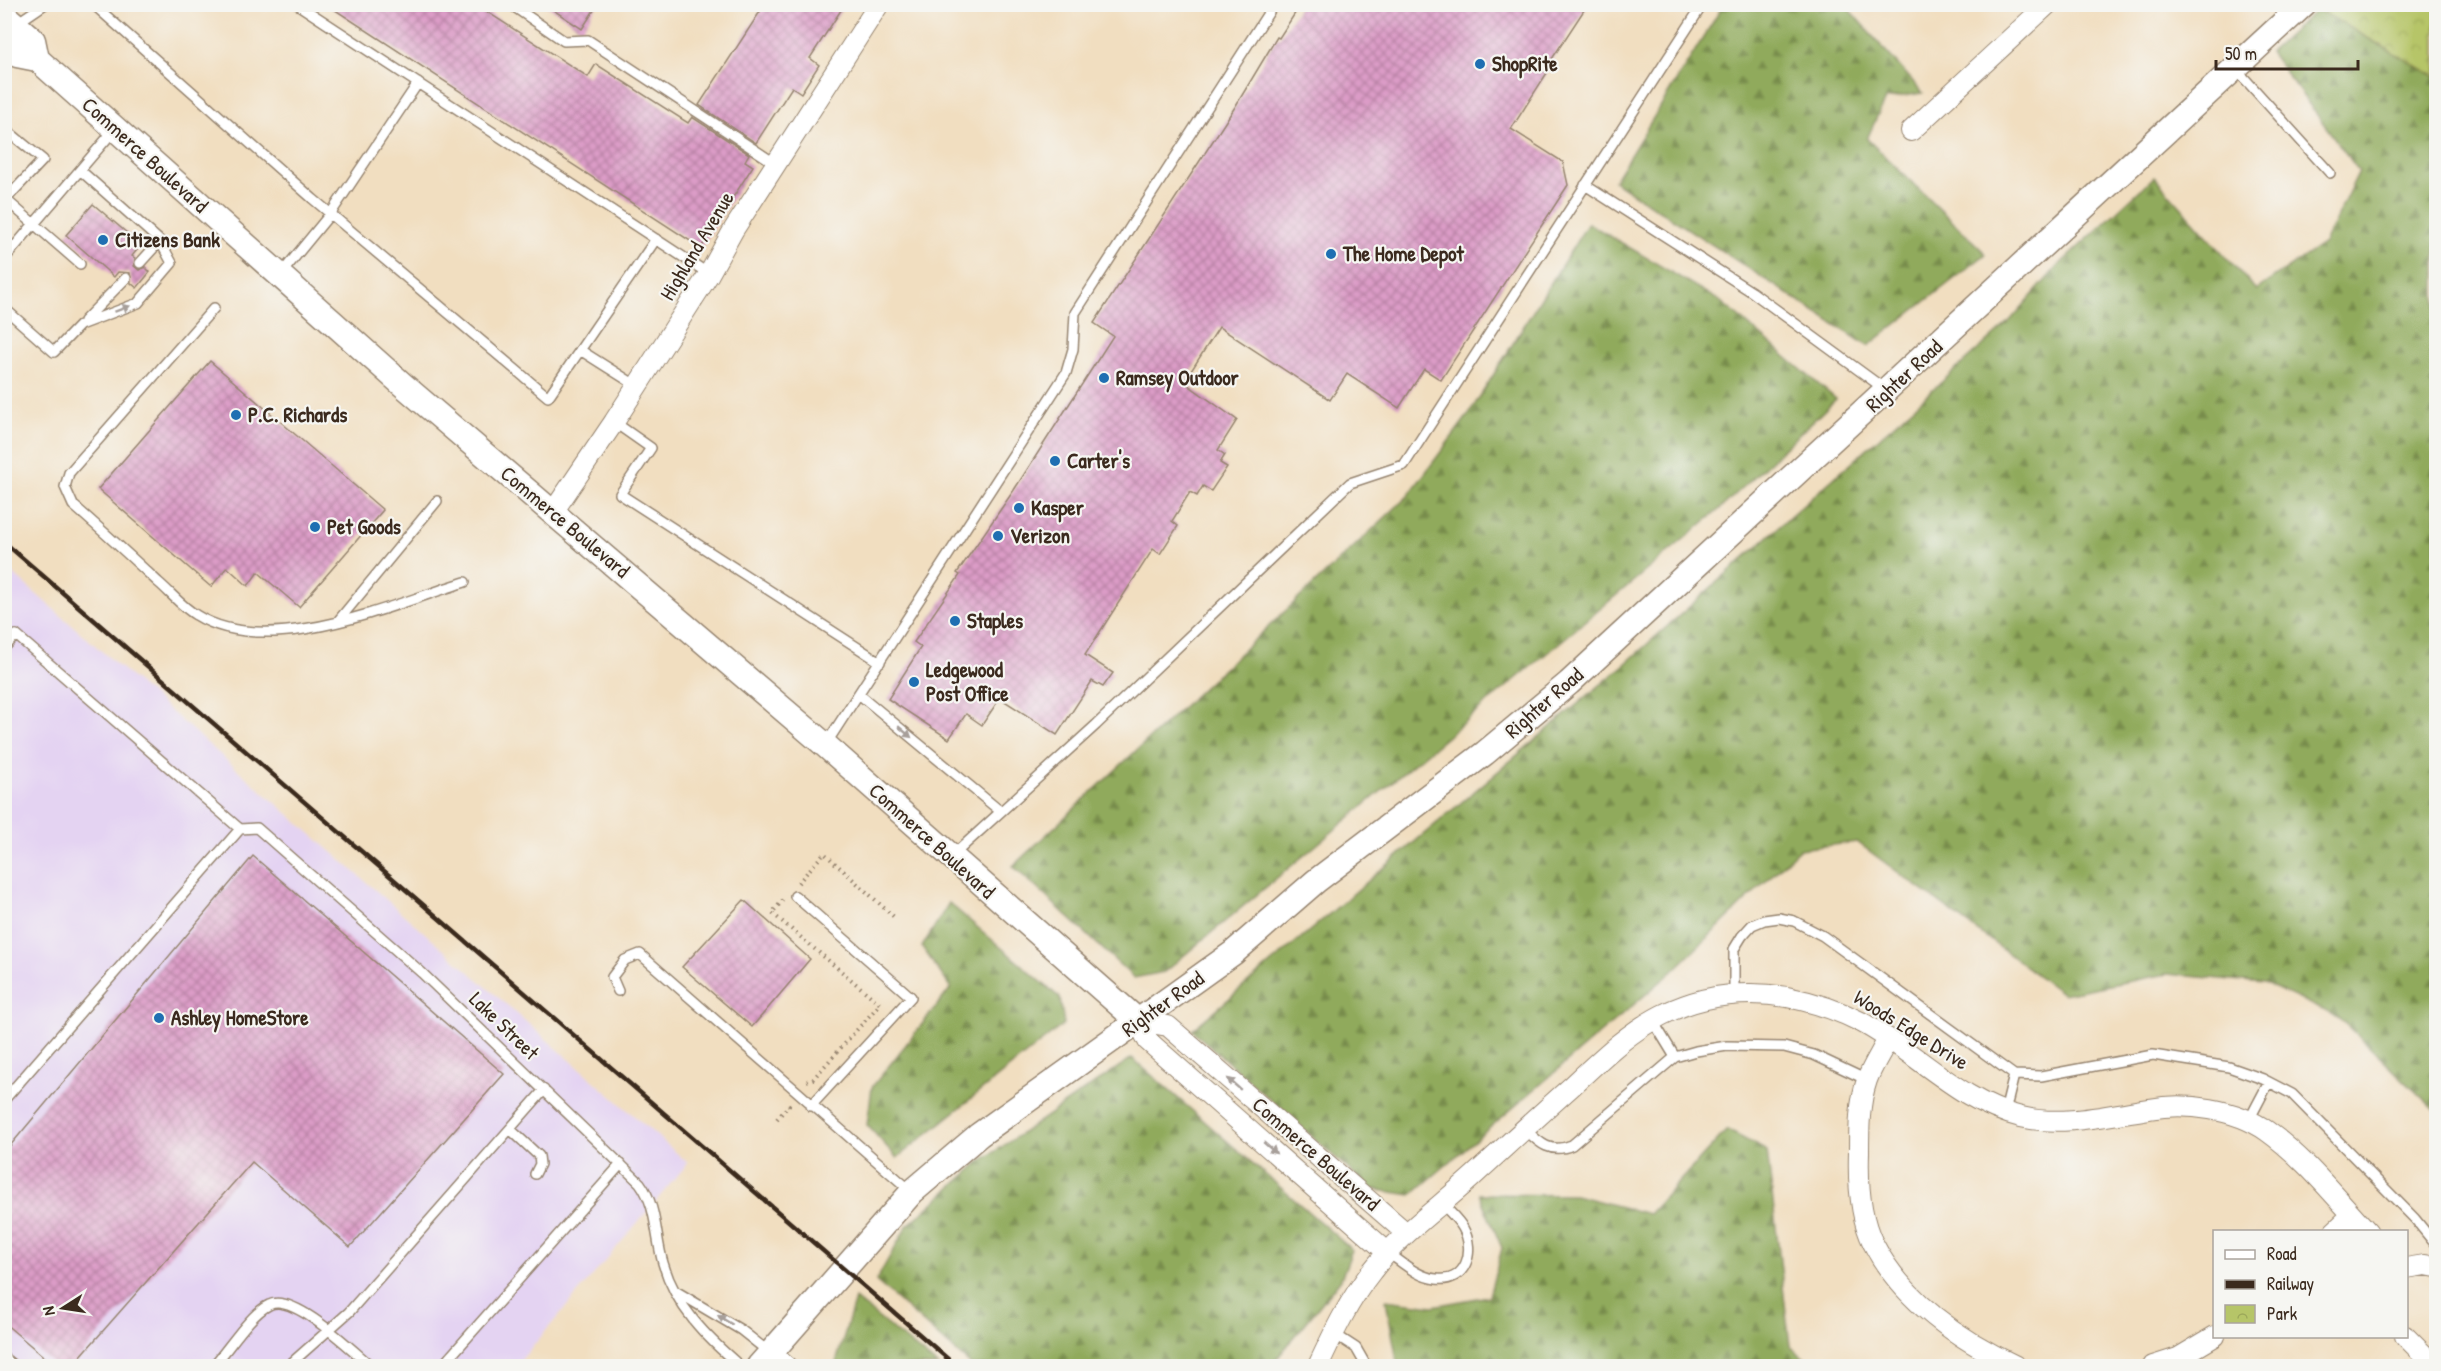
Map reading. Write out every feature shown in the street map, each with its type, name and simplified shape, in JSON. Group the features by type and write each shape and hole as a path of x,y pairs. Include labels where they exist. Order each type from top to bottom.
{"street":[{"name":"Highland Avenue","path":"553,512 614,423 709,274 734,229 879,4"},
{"path":"1911,131 2048,4"},
{"name":"Righter Road","path":"772,1362 912,1192 979,1135 1233,952 1316,881 1485,753 1569,683 1888,391 2304,4"},
{"name":"Commerce Boulevard","path":"10,20 33,40 37,59 115,129 280,276 825,745 1138,1021 1148,1041 1387,1252"},
{"path":"4,46 17,55 37,59"},
{"name":"Woods Edge Drive","path":"1318,1366 1334,1333 1370,1272 1405,1232 1442,1203 1623,1039 1653,1021 1709,997 1747,993 1788,997 1830,1008 1862,1022 1985,1106 2005,1112 2058,1122 2158,1107 2198,1108 2231,1115 2266,1130 2366,1230"},
{"name":"Commerce Boulevard","path":"1138,1021 1168,1026 1405,1232"},
{"path":"1888,1039 1868,1080 1859,1125 1858,1177 1872,1241 1888,1268 1930,1314 1981,1349 2016,1366"},
{"path":"2336,1230 2352,1215"},
{"path":"2408,1268 2425,1265 2436,1267"},
{"path":"2153,1366 2178,1358 2213,1337"},
{"path":"2407,1338 2435,1366"}],"lane":[{"path":"10,20 45,4"},
{"path":"93,4 331,213 548,397 656,238"},
{"path":"297,4 709,274"},
{"path":"510,4 564,41 588,40 776,164"},
{"path":"825,745 860,695 1066,373 1073,349 1075,313 1274,4"},
{"path":"950,857 1096,725 1350,483 1404,465 1702,4"},
{"path":"2235,68 2330,173"},
{"path":"280,276 331,213 418,83"},
{"path":"4,128 43,160 5,198 80,264"},
{"path":"4,260 115,129"},
{"path":"80,170 160,241 172,262 138,303 80,325"},
{"path":"1585,184 1752,292 1888,391"},
{"path":"140,263 160,241"},
{"path":"4,308 54,352 126,278"},
{"path":"214,308 69,473 67,494 74,505 194,615 220,627 255,633 291,632 338,621 465,582"},
{"path":"580,350 637,386"},
{"path":"614,423 651,448 620,494 880,662"},
{"path":"338,621 437,501"},
{"name":"Lake Street","path":"4,648 16,635 244,828 257,828 266,835 414,965 640,1182 650,1199 662,1261 687,1316 740,1366"},
{"path":"860,695 1000,811"},
{"path":"4,1100 244,828"},
{"path":"792,893 911,997 811,1106"},
{"path":"1734,994 1734,949 1752,926 1764,920 1779,918 1794,921 1824,936 2014,1075 2041,1076 2153,1055 2229,1067 2269,1082 2292,1094 2415,1219 2436,1245"},
{"path":"618,991 612,977 626,960 640,954 912,1192"},
{"path":"1653,1021 1675,1057"},
{"path":"1525,1128 1550,1149 1560,1150 1572,1145 1675,1057 1726,1046 1784,1047 1814,1054 1868,1080"},
{"path":"2005,1112 2014,1075"},
{"path":"2248,1122 2269,1082"},
{"path":"288,1366 327,1329 349,1312 544,1090"},
{"path":"511,1130 539,1156 540,1164 535,1174"},
{"path":"442,1366 621,1164"},
{"path":"1387,1252 1418,1274 1435,1279 1447,1279 1461,1273 1468,1262 1469,1246 1463,1227 1442,1203"},
{"path":"677,1292 741,1330 772,1362"},
{"path":"213,1366 262,1309 271,1303 288,1303 327,1329 371,1366"},
{"path":"1334,1333 1356,1348 1364,1362 1363,1366"},
{"path":"4,1358 14,1366"}],"path":[{"path":"805,1081 813,1079 880,1004 772,913 792,893 824,853 894,916"}],"shaded area":[{"path":"4,566 688,1163 516,1366 5,1366"}],"green space":[{"path":"1724,4 1845,5 1923,93 1885,99 1867,139 1986,254 1868,346 1614,181"},
{"path":"2321,5 2436,5 2436,77 2317,9"},
{"path":"2317,9 2436,77 2436,1111 2338,1017 2264,983 2167,974 2063,994 1857,842 1799,849 1672,972 1411,1195 1371,1189 1192,1030 1625,664 2009,322 2057,267 2154,177 2256,290 2324,243 2359,171 2270,52"},
{"path":"1588,223 1720,301 1836,399 1720,509 1164,972 1134,978 1013,866 1408,496 1469,414"},
{"path":"949,903 1060,998 1064,1024 897,1158 867,1125 872,1087 951,988 922,947"},
{"path":"1132,1058 1352,1250 1341,1279 1271,1366 972,1366 876,1281 907,1226 981,1161"},
{"path":"1727,1130 1767,1151 1790,1346 1814,1366 1398,1366 1386,1300 1433,1306 1489,1296 1502,1248 1479,1194 1575,1195 1649,1214"},
{"path":"855,1299 938,1366 835,1366"}],"building":[{"path":"326,4 475,4 588,77 596,64 688,123 692,117 749,154 745,161 753,166 701,248"},
{"path":"544,4 598,4 582,29"},
{"path":"765,4 845,4 810,58 819,65 801,93 792,87 756,143 699,105"},
{"path":"1301,4 1588,4 1544,71 1547,73 1511,129 1563,162 1568,185 1441,380 1424,369 1399,408 1347,374 1330,400 1219,327 1184,382 1237,420 1218,450 1225,455 1220,463 1227,467 1211,491 1203,486 1197,496 1190,492 1172,521 1178,526 1160,554 1153,549 1085,655 1113,673 1103,687 1092,681 1057,735 1000,698 982,725 966,714 949,739 888,699 921,647 914,642 960,575 957,573 1014,490 1113,336 1094,323 1235,107 1277,37 1279,38"},
{"name":"Citizens Bank","path":"93,204 141,245 132,256 135,258 134,266 139,270 145,267 150,272 137,288 131,283 130,273 118,272 114,277 66,235"},
{"path":"210,361 383,510 299,607 258,572 248,586 227,567 211,587 98,489"},
{"path":"253,856 504,1074 350,1247 252,1162 72,1366 55,1366 4,1323 4,1153"},
{"path":"744,900 810,959 752,1027 682,967"}],"railway":[{"path":"4,542 956,1366"}],"place":[{"name":"ShopRite","path":"1480,64"},
{"name":"Citizens Bank","path":"103,240"},
{"name":"The Home Depot","path":"1331,254"},
{"name":"Ramsey Outdoor","path":"1104,378"},
{"name":"P.C. Richards","path":"236,415"},
{"name":"Carter's","path":"1055,461"},
{"name":"Kasper","path":"1019,508"},
{"name":"Pet Goods","path":"315,527"},
{"name":"Verizon","path":"998,536"},
{"name":"Staples","path":"955,621"},
{"name":"Ledgewood Post Office","path":"914,682"},
{"name":"Ashley HomeStore","path":"159,1018"}]}
